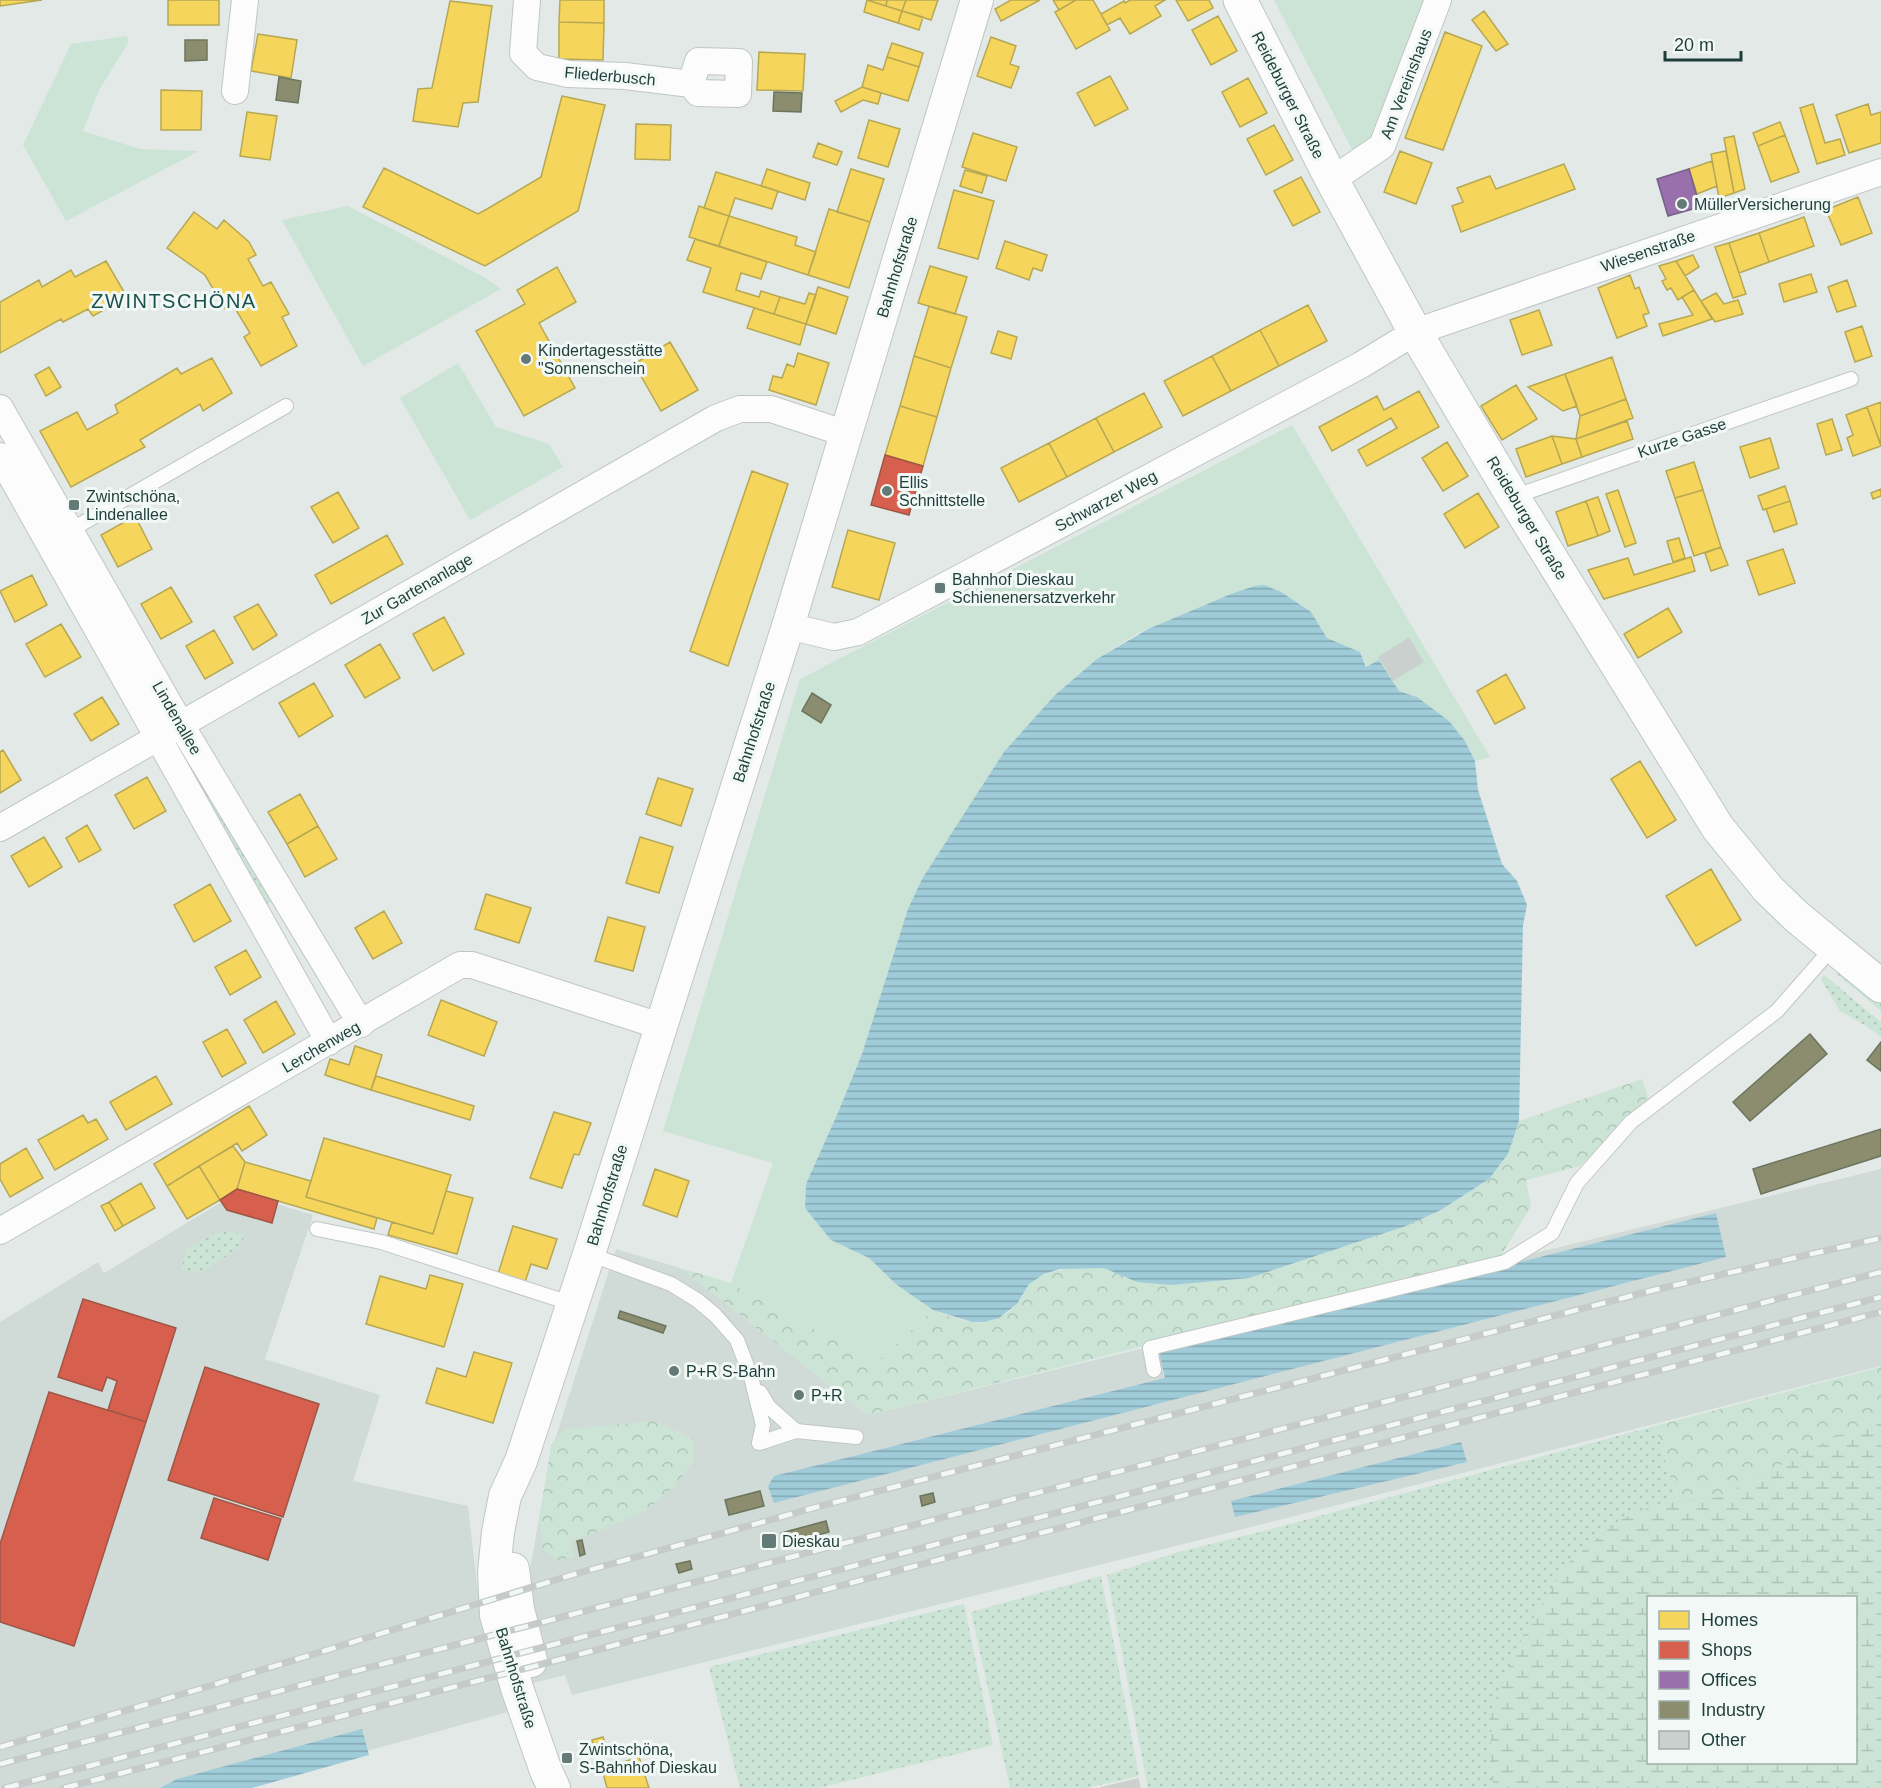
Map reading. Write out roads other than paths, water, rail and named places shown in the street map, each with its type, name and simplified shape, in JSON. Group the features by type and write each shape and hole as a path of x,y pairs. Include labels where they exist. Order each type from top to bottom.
{"main road":[{"name":"Reideburger Straße","path":"1240,0 1332,180 1415,332 1513,497 1718,828 1768,889 1797,917 1881,986"}],"street":[{"path":"236,92 245,0"},
{"name":"Fliederbusch","path":"527,0 524,53 537,67 568,74 631,77 691,84"},
{"name":"Bahnhofstraße","path":"554,1788 517,1688 496,1615 494,1572 505,1496 521,1461 573,1304 788,626 977,0"},
{"name":"Am Vereinshaus","path":"1332,180 1382,146 1438,0"},
{"name":"Wiesenstraße","path":"1415,332 1881,172"},
{"name":"Schwarzer Weg","path":"788,626 834,637 858,632 1361,365 1415,332"},
{"name":"Lindenallee","path":"0,408 69,531 329,1042"},
{"name":"Zur Gartenanlage","path":"0,828 716,418 740,409 771,409 847,434"},
{"name":"Lindenallee","path":"0,456 170,731 361,1024"},
{"name":"Lerchenweg","path":"0,1231 460,965 472,965 660,1026"},
{"name":"Bahnhofstraße","path":"521,1461 512,1560 518,1609 561,1788"}],"lane":[{"name":"Kurze Gasse","path":"1513,497 1851,379"},
{"path":"69,531 286,406"},
{"path":"1154,1370 1149,1348 1505,1262 1552,1233 1577,1183 1631,1122 1777,1011 1833,947"},
{"path":"317,1228 381,1242 573,1304"},
{"path":"589,1254 671,1284 697,1300 737,1340 751,1377 763,1425 759,1443 796,1431 856,1437"},
{"path":"751,1377 769,1407 796,1431"}],"water":[{"path":"1264,585 1281,592 1311,612 1327,638 1360,652 1366,667 1379,660 1399,691 1417,697 1449,721 1465,741 1475,761 1478,790 1502,864 1517,881 1527,905 1523,925 1519,1121 1508,1154 1489,1179 1441,1210 1406,1226 1249,1278 1171,1285 1137,1282 1104,1268 1060,1269 1044,1274 1029,1284 1017,1304 999,1318 985,1322 972,1322 933,1310 897,1285 869,1258 831,1240 805,1208 806,1184 862,1054 908,909 922,879 1004,752 1055,695 1097,659 1148,629 1231,594"},
{"path":"1716,1213 1726,1257 774,1503 768,1486 774,1476 1165,1378 1159,1352"},
{"path":"1461,1442 1467,1462 1235,1517 1231,1501"},
{"path":"362,1729 369,1755 252,1788 160,1788 177,1779"}],"railway":[{"path":"0,1747 203,1688 575,1574 813,1508 1650,1291 1881,1238"},
{"path":"0,1764 1881,1272"},
{"path":"5,1788 1881,1297"},
{"path":"64,1788 1881,1312"}],"place":[{"name":"MüllerVersicherung","path":"1682,204"},
{"name":"Kindertagesstätte \"Sonnenschein","path":"526,359"},
{"name":"Ellis Schnittstelle","path":"887,491"},
{"name":"Zwintschöna, Lindenallee","path":"74,505"},
{"name":"Bahnhof Dieskau Schienenersatzverkehr","path":"940,588"},
{"name":"P+R S-Bahn","path":"674,1371"},
{"name":"P+R","path":"799,1395"},
{"name":"Dieskau","path":"769,1541"},
{"name":"Zwintschöna, S-Bahnhof Dieskau","path":"567,1758"}],"district":[{"name":"ZWINTSCHÖNA","path":"174,301"}]}
